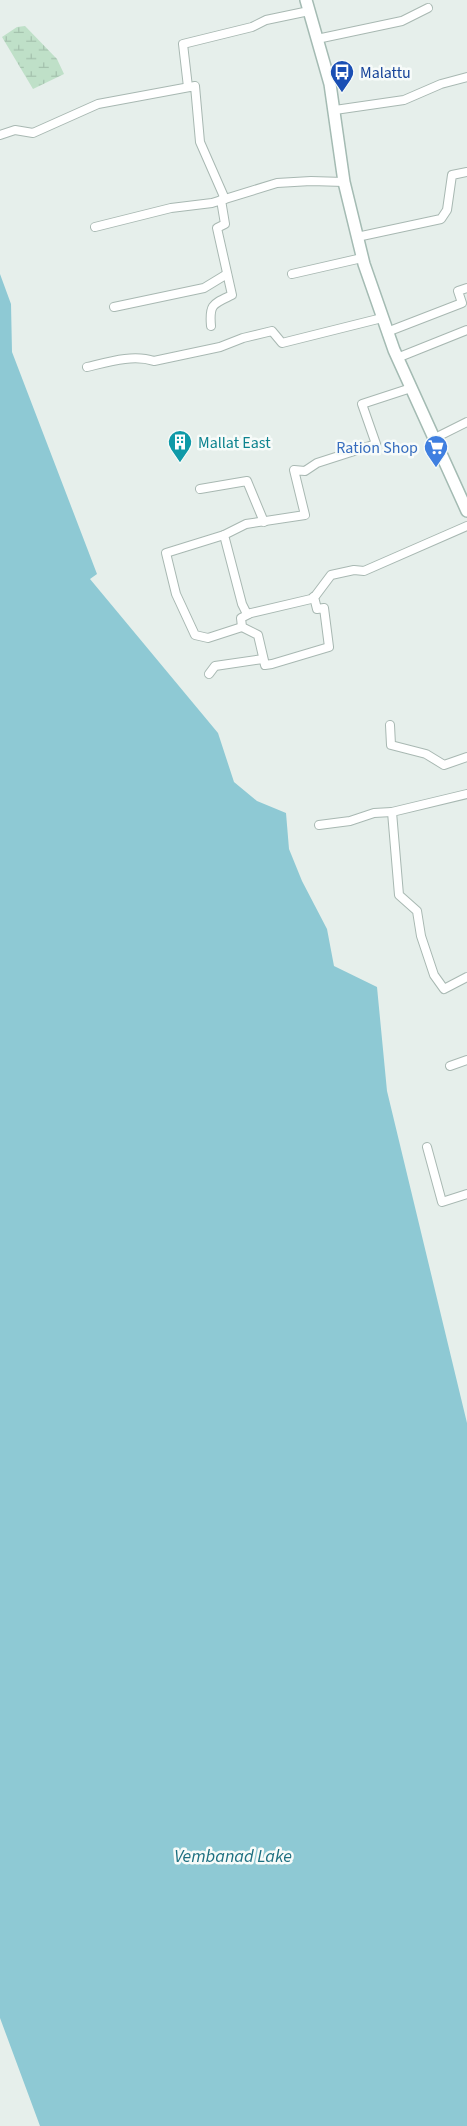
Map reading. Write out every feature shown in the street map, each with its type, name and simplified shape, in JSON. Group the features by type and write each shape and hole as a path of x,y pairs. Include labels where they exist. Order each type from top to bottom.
{"main road":[{"path":"307,6 335,110 344,182 362,258 397,358 467,511"}],"street":[{"path":"188,87 183,44 252,27 266,20 307,6"},
{"path":"317,39 402,20 428,8"},
{"path":"335,110 404,100 441,84 467,77"},
{"path":"0,135 14,130 33,134 98,104 195,86 200,142 223,200 225,224 217,228 232,296 214,304 210,310 211,326"},
{"path":"357,237 441,219 447,210 452,175 467,172"},
{"path":"95,227 170,208 223,200 277,184 310,180 344,182"},
{"path":"292,274 362,258"},
{"path":"114,307 204,288 227,274"},
{"path":"387,332 462,303 458,291 467,288"},
{"path":"87,366 127,359 145,358 154,361 220,347 243,338 272,331 282,343 382,318"},
{"path":"397,358 467,330"},
{"path":"314,597 318,609 324,608 329,647 265,665 258,635 242,627 208,638 196,635 176,594 166,553 224,535 246,524 305,514 294,470 305,471 317,462 376,444 362,404 412,388"},
{"path":"435,438 467,422"},
{"path":"200,489 247,481 264,522"},
{"path":"242,627 241,618 249,614 314,597 330,575 354,570 364,571 467,526"},
{"path":"224,535 242,604 249,614"},
{"path":"209,674 215,666 263,658"},
{"path":"390,725 391,744 426,754 444,765 467,757"},
{"path":"319,825 350,821 374,813 392,812 467,794"},
{"path":"392,812 399,895 417,912 421,936 434,975 444,989 467,977"},
{"path":"450,1066 467,1060"},
{"path":"427,1147 442,1202 467,1194"}],"green space":[{"path":"25,26 57,59 64,74 33,89 2,37 17,27"}],"water":[{"name":"Vembanad Lake","path":"0,274 11,304 12,352 97,574 90,579 218,733 234,782 257,801 286,813 289,849 302,881 327,929 334,966 377,987 387,1091 467,1423 467,2126 40,2126 0,2018"}],"place":[{"name":"Malattu","path":"342,93"},
{"name":"Mallat East","path":"180,463"},
{"name":"Ration Shop","path":"436,468"}]}
